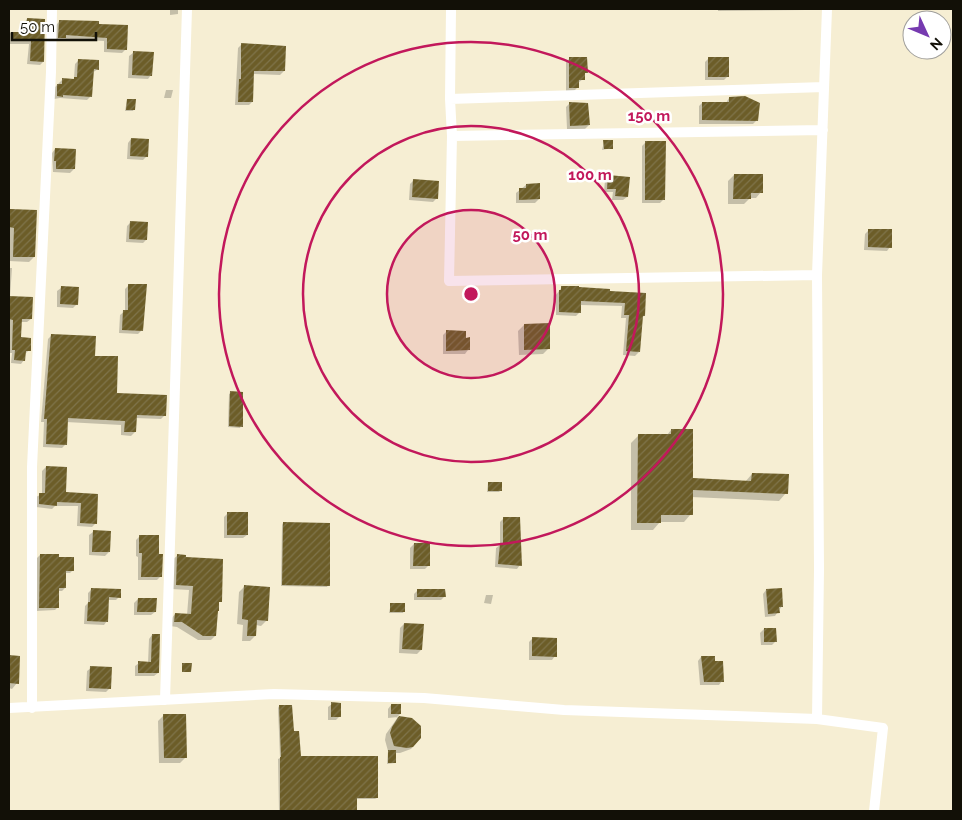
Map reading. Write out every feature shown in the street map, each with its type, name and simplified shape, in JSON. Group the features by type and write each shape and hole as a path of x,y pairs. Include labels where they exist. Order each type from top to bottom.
{"street":[{"path":"32,708 33,458 52,9"},
{"path":"165,700 187,9"},
{"path":"451,9 450,98 452,136 449,281 817,275"},
{"path":"817,719 819,569 817,275 827,9"},
{"path":"450,98 824,87"},
{"path":"452,136 823,130"},
{"path":"9,708 274,694 424,698 564,710 817,719 883,728 874,811"}],"building":[{"path":"27,18 45,19 44,62 30,61 31,41 11,41 12,32 26,32"},
{"path":"59,20 99,21 99,24 128,25 127,50 107,49 107,38 66,35 66,38 58,38"},
{"path":"241,43 286,46 285,71 254,71 253,102 238,102 239,79 241,79"},
{"path":"133,51 154,52 152,76 132,75"},
{"path":"569,57 587,57 588,73 585,73 585,80 579,80 579,88 569,88"},
{"path":"708,57 729,57 729,77 708,77"},
{"path":"78,59 99,60 99,70 94,69 92,97 57,96 57,84 62,84 62,78 74,79 74,77 77,77"},
{"path":"745,96 760,103 758,121 702,120 702,102 729,102 729,97"},
{"path":"127,99 136,99 135,110 126,110"},
{"path":"569,102 588,103 590,125 570,126"},
{"path":"131,138 149,139 148,157 130,156"},
{"path":"603,140 613,140 613,149 604,149"},
{"path":"645,141 666,141 665,200 645,200"},
{"path":"55,148 76,149 75,169 56,169 56,161 54,161"},
{"path":"734,174 763,174 763,193 751,193 751,199 733,199"},
{"path":"608,175 630,177 628,197 615,196 616,189 607,189"},
{"path":"413,179 439,181 438,199 412,197"},
{"path":"540,183 540,199 519,200 519,188 526,188 526,184"},
{"path":"10,209 37,210 35,257 13,257 14,228 9,227"},
{"path":"130,221 148,222 147,240 129,239"},
{"path":"868,229 892,229 892,248 868,247"},
{"path":"128,284 147,284 143,331 122,330 123,310 128,310"},
{"path":"61,286 79,287 78,305 60,304"},
{"path":"561,286 646,293 640,352 626,351 629,315 624,315 625,303 581,301 581,313 559,312 559,290 561,290"},
{"path":"9,296 33,297 32,319 22,319 21,337 31,338 31,351 26,351 25,361 14,360 15,350 12,350 13,320 9,319"},
{"path":"550,323 550,349 524,350 524,324"},
{"path":"446,330 466,331 466,338 470,337 470,350 446,351"},
{"path":"51,334 96,336 95,356 118,356 117,393 167,395 166,416 137,415 136,432 124,432 125,421 68,418 67,445 46,444 47,419 44,419"},
{"path":"230,391 243,392 243,427 229,426"},
{"path":"671,429 693,429 693,478 751,481 752,473 789,474 788,494 693,490 693,515 661,515 661,523 637,523 638,434 671,434"},
{"path":"46,466 67,467 66,492 98,494 97,524 80,523 81,503 57,502 57,506 39,504 39,493 45,493"},
{"path":"488,482 502,482 502,491 488,491"},
{"path":"227,512 248,512 248,535 227,535"},
{"path":"503,517 520,517 522,566 498,564 500,544 503,544"},
{"path":"283,522 330,523 330,586 282,585"},
{"path":"93,530 111,531 110,552 92,552"},
{"path":"139,535 159,535 159,554 163,554 162,577 141,577 142,553 139,553"},
{"path":"414,543 430,543 430,566 413,566"},
{"path":"40,554 59,554 59,557 74,557 74,571 66,571 66,588 59,588 59,608 39,608"},
{"path":"177,554 186,555 186,557 223,559 222,602 219,602 216,636 203,636 182,622 174,622 175,613 191,614 193,586 176,585"},
{"path":"244,585 270,587 268,621 257,620 256,636 247,636 248,620 242,619"},
{"path":"91,588 121,589 121,598 109,597 108,622 87,621"},
{"path":"782,588 783,607 779,607 780,613 768,614 766,589"},
{"path":"417,589 445,589 446,597 417,597"},
{"path":"138,598 157,598 156,612 137,612"},
{"path":"390,603 405,603 405,612 390,612"},
{"path":"404,623 424,624 422,650 402,649"},
{"path":"764,628 776,628 777,642 764,642"},
{"path":"152,634 160,634 159,673 138,673 138,661 151,662"},
{"path":"532,637 557,638 557,657 532,656"},
{"path":"9,655 20,656 19,684 9,683"},
{"path":"701,656 715,656 715,661 723,661 724,682 704,682"},
{"path":"182,663 192,663 191,672 182,672"},
{"path":"90,666 112,667 111,689 89,688"},
{"path":"331,702 341,703 341,717 331,717"},
{"path":"391,704 401,704 401,714 391,714"},
{"path":"279,705 292,705 294,731 299,731 301,756 378,756 378,798 357,798 357,811 280,811 281,757"},
{"path":"163,714 186,714 187,758 164,758"},
{"path":"399,716 412,718 421,726 421,738 413,747 394,746 390,733"},
{"path":"388,750 396,750 396,763 388,763"}]}
